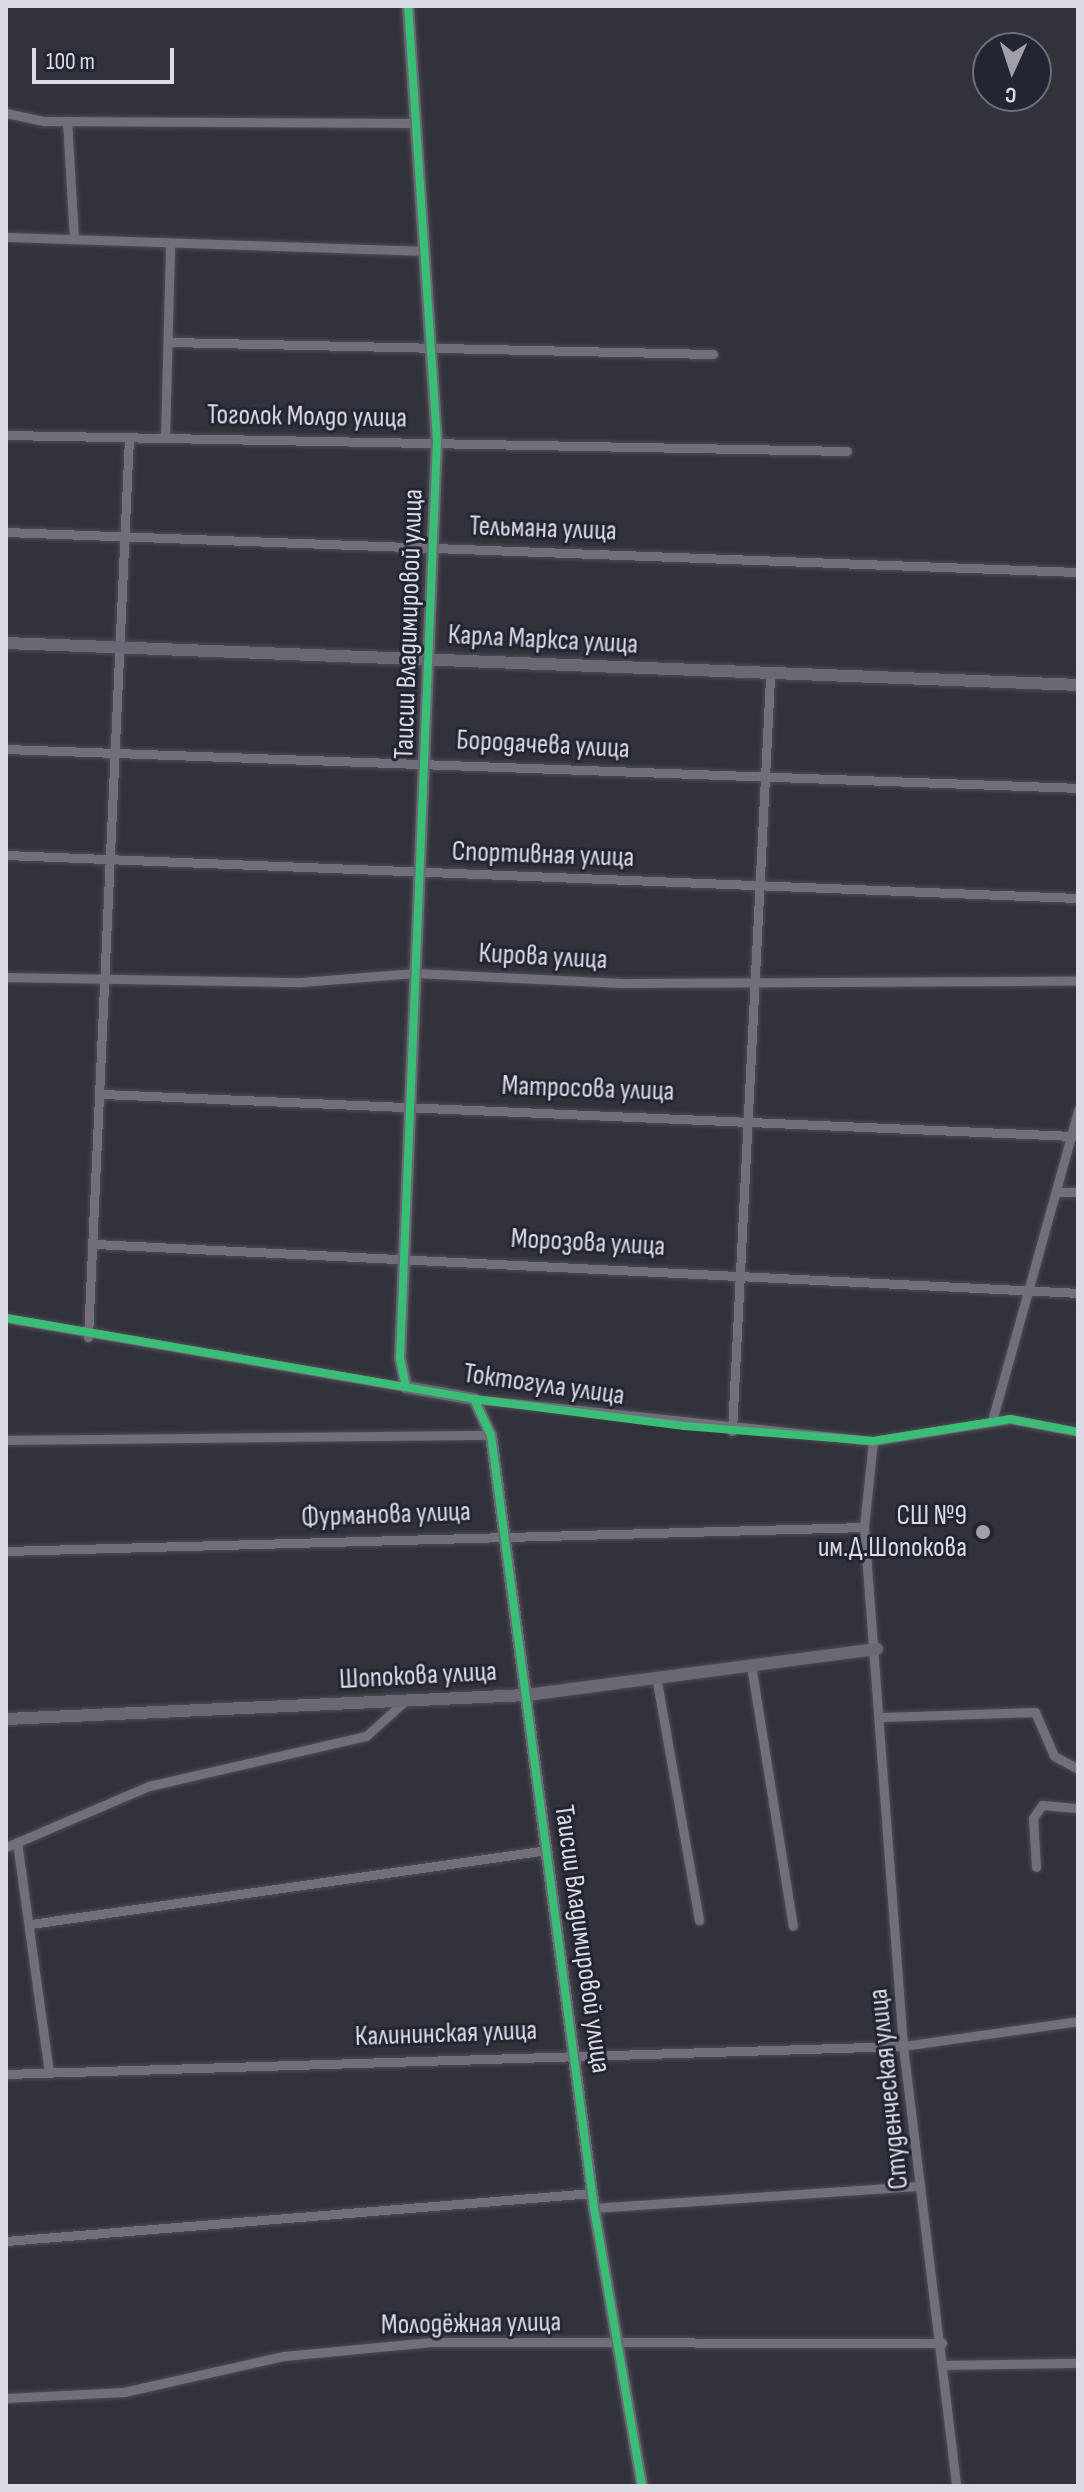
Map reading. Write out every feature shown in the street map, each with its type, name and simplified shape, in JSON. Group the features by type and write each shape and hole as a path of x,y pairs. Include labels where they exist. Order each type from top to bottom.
{"street":[{"name":"Таисии Владимировой улица","path":"406,1387 400,1358 406,1257 409,1104 425,872 437,441 408,6"},
{"path":"6,113 67,121 417,123"},
{"path":"67,121 74,239"},
{"path":"6,237 422,251"},
{"path":"165,438 170,342 170,243"},
{"path":"170,342 432,345 713,354"},
{"name":"Тоголок Молдо улица","path":"6,435 847,451"},
{"path":"88,1337 103,1094 101,976 111,858 122,534 129,438"},
{"name":"Тельмана улица","path":"6,532 1078,572"},
{"name":"Карла Маркса улица","path":"6,643 431,658 770,677 1078,685"},
{"path":"732,1431 743,1116 770,677"},
{"name":"Бородачева улица","path":"6,749 113,750 762,778 1078,788"},
{"name":"Спортивная улица","path":"6,855 1078,898"},
{"name":"Кирова улица","path":"6,977 101,976 301,982 416,973 750,980 1078,981"},
{"name":"Матросова улица","path":"103,1094 743,1116 1072,1136"},
{"path":"992,1421 1078,1110"},
{"path":"1056,1192 1078,1192"},
{"name":"Морозова улица","path":"95,1244 739,1271 1029,1293 1078,1293"},
{"name":"Токтогула улица","path":"6,1318 88,1337 474,1399 732,1431 873,1441 992,1421 1078,1432"},
{"name":"Таисии Владимировой улица","path":"474,1399 491,1435 576,2051 594,2208 622,2345 642,2486"},
{"path":"6,1440 491,1435"},
{"path":"873,1441 864,1527 877,1649"},
{"name":"Фурманова улица","path":"6,1551 505,1533 864,1527"},
{"name":"Шопокова улица","path":"6,1719 527,1695 877,1649"},
{"name":"Студенческая улица","path":"877,1649 903,2046 945,2365 956,2486"},
{"path":"751,1665 793,1926"},
{"path":"656,1676 699,1920"},
{"path":"6,1847 149,1786 366,1736 407,1699"},
{"path":"883,1717 1035,1712 1054,1756 1078,1769"},
{"path":"1036,1867 1033,1818 1042,1805 1078,1808"},
{"path":"17,1842 31,1924 49,2072"},
{"path":"31,1924 547,1850"},
{"name":"Калининская улица","path":"6,2074 576,2051 903,2046 1078,2021"},
{"path":"594,2208 920,2186"},
{"path":"6,2241 592,2193"},
{"name":"Молодёжная улица","path":"6,2398 124,2392 284,2356 416,2343 942,2343"},
{"path":"945,2365 1078,2363"}],"cycle path":[{"path":"406,1387 400,1358 437,441 408,6"},
{"path":"6,1318 474,1399 684,1426 873,1441 1010,1419 1078,1432"},
{"path":"474,1399 491,1435 594,2208 642,2486"}],"place":[{"name":"СШ №9 им.Д.Шопокова","path":"983,1532"}]}
